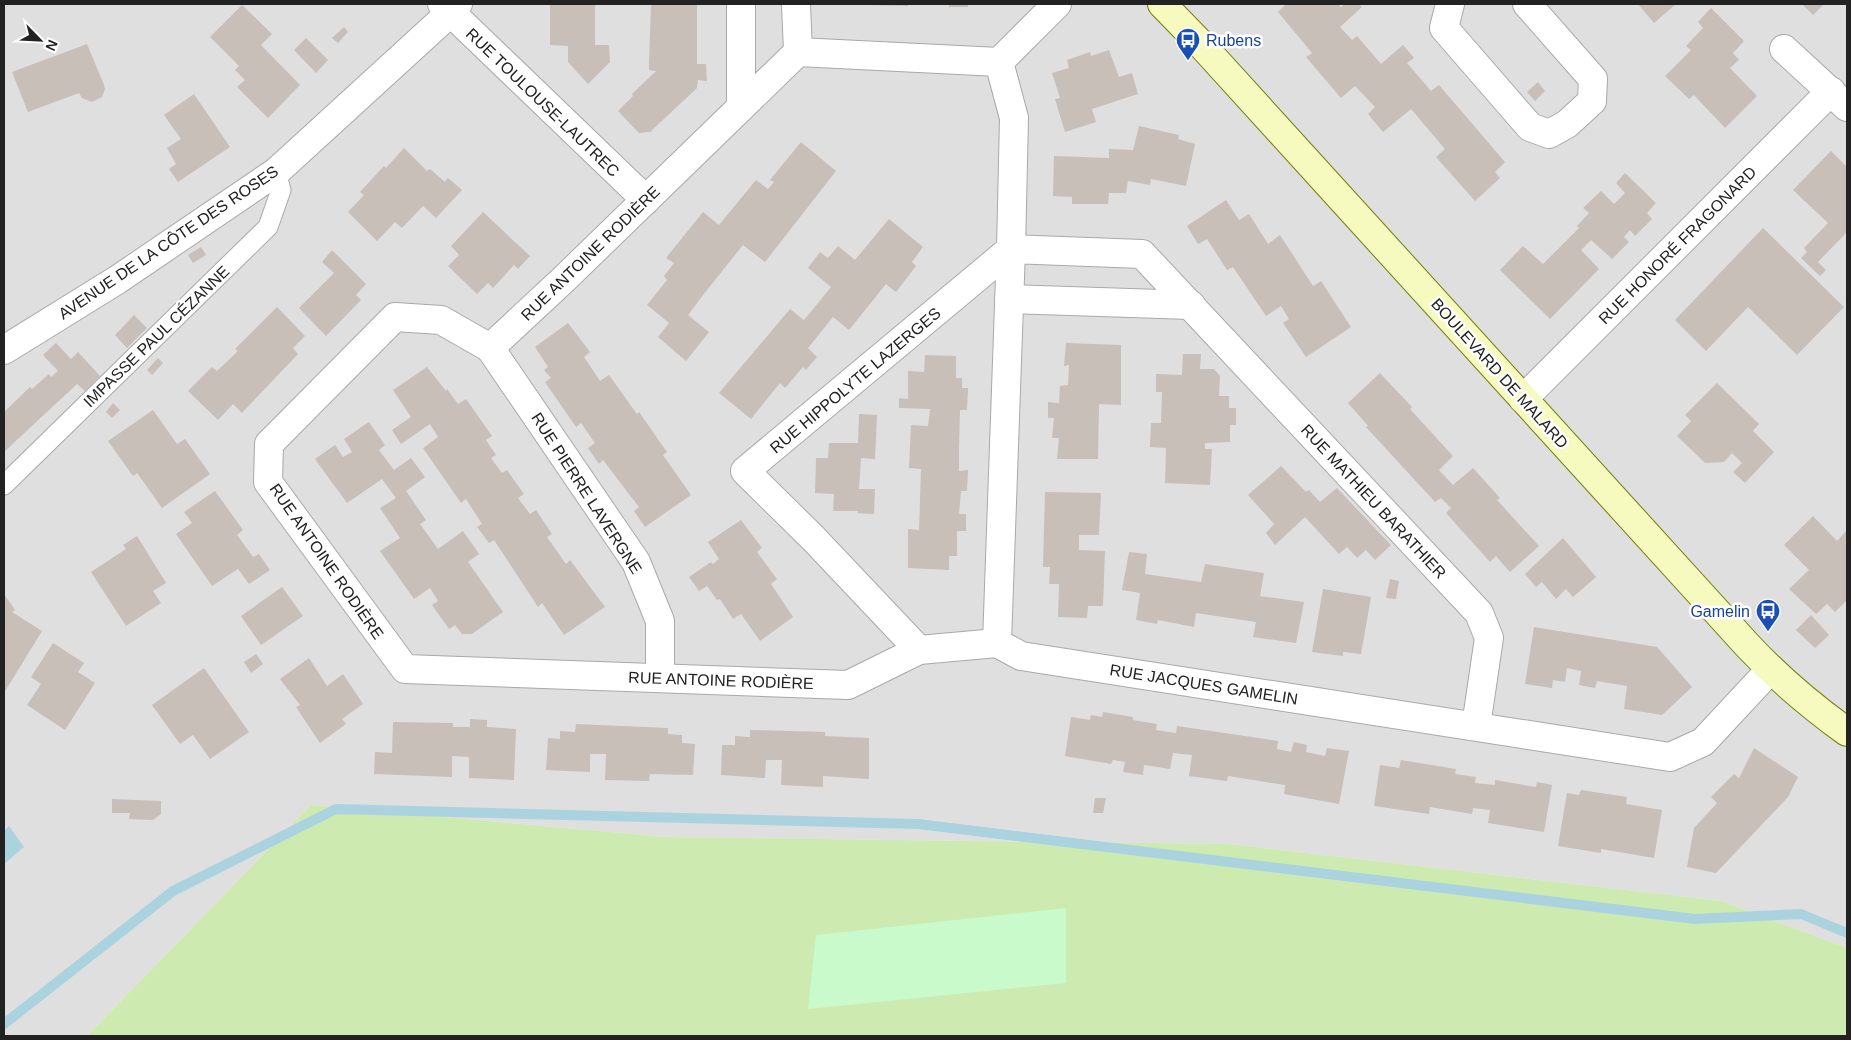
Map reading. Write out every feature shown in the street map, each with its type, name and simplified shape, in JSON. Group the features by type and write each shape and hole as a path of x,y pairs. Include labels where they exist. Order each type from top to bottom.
{"street":[{"path":"741,4 741,107"},
{"path":"796,4 798,52 999,62 1057,4"},
{"name":"BOULEVARD DE MALARD","path":"1162,4 1770,670 1813,708 1847,732"},
{"path":"1450,4 1444,28 1530,127 1549,134 1568,124 1592,101 1594,79 1527,4"},
{"name":"AVENUE DE LA CÔTE DES ROSES","path":"4,350 117,280 276,172 450,7"},
{"name":"RUE TOULOUSE-LAUTREC","path":"450,7 646,200"},
{"name":"RUE HONORÉ FRAGONARD","path":"1523,399 1839,99 1784,49"},
{"name":"RUE ANTOINE RODIÈRE","path":"798,52 490,348 440,320 395,317 269,444 268,482 404,669 848,685 919,650 997,643"},
{"path":"997,643 1014,118 999,62"},
{"name":"RUE MATHIEU BARATHIER","path":"1011,249 1142,254 1479,612 1489,638 1476,726"},
{"name":"RUE HIPPOLYTE LAZERGES","path":"919,650 814,539 745,471 1011,249"},
{"path":"1009,299 1191,305"},
{"name":"RUE PIERRE LAVERGNE","path":"490,348 636,562 660,621 660,678"},
{"name":"RUE JACQUES GAMELIN","path":"997,643 1021,656 1670,757 1703,742 1770,670"}],"lane":[{"name":"IMPASSE PAUL CÉZANNE","path":"4,485 268,226 281,190 276,172"}],"shaded area":[{"path":"4,4 1847,4 1847,948 1721,901 1228,844 666,837 311,805 87,1036 4,1036"}],"green space":[{"path":"311,805 666,837 1228,844 1721,901 1847,948 1847,1036 87,1036"},
{"path":"1066,908 1066,983 808,1009 816,935"}],"water":[{"path":"9,826 24,847 4,864 4,831"}],"building":[{"path":"550,4 595,4 595,45 609,45 610,62 588,84 568,62 568,46 550,45"},
{"path":"651,4 697,4 697,64 706,64 707,81 698,80 697,88 650,132 639,133 618,111 633,96 632,94 656,71 649,70"},
{"path":"908,4 908,6 870,5"},
{"path":"949,4 968,4 968,7 949,7"},
{"path":"1286,4 1338,4 1341,7 1345,4 1359,4 1362,7 1340,27 1352,40 1357,36 1381,64 1403,45 1414,58 1407,63 1431,91 1439,85 1505,162 1495,172 1500,178 1475,201 1436,157 1445,149 1411,109 1383,132 1368,114 1375,107 1355,86 1341,98 1306,57 1312,53 1278,12"},
{"path":"1638,4 1676,4 1654,23"},
{"path":"1802,4 1824,4 1813,15"},
{"path":"242,5 272,34 261,45 300,85 268,118 237,87 245,80 235,70 239,66 210,37"},
{"path":"1711,8 1744,41 1733,53 1739,60 1730,68 1757,96 1725,128 1694,95 1689,99 1665,76 1691,50 1686,46 1703,28 1698,22"},
{"path":"344,27 348,32 338,43 332,38"},
{"path":"306,38 328,60 316,73 294,50"},
{"path":"87,44 104,85 105,89 102,97 92,102 82,98 79,93 28,112 12,72"},
{"path":"1109,50 1119,77 1132,73 1138,94 1092,109 1096,122 1065,132 1055,99 1060,98 1052,73 1069,68 1067,60 1090,52 1091,56"},
{"path":"1538,82 1545,91 1535,101 1527,92"},
{"path":"194,94 230,147 178,182 169,169 176,164 167,148 181,139 164,115"},
{"path":"1139,126 1179,135 1178,139 1195,144 1186,186 1151,179 1150,185 1128,181 1126,193 1109,193 1108,204 1072,204 1072,197 1053,196 1054,156 1109,158 1109,149 1133,150"},
{"path":"801,142 836,171 765,262 743,245 707,290 688,315 709,332 686,361 658,337 669,323 647,305 667,280 664,276 674,263 666,258 703,212 719,225 756,180 768,189 774,182 770,180"},
{"path":"404,148 427,171 430,169 445,182 448,178 462,190 436,218 423,206 402,228 395,222 377,241 348,212 364,195 360,192"},
{"path":"1831,151 1847,167 1847,232 1818,262 1826,270 1820,276 1801,258 1807,252 1804,248 1828,223 1793,190"},
{"path":"1625,173 1656,203 1647,213 1652,219 1635,236 1630,230 1624,237 1629,242 1612,259 1591,240 1581,250 1599,269 1550,319 1500,270 1523,246 1543,264 1579,228 1577,226 1589,213 1583,208 1601,191 1614,204 1625,193 1616,183"},
{"path":"1226,200 1239,220 1249,214 1268,244 1280,235 1313,286 1321,281 1351,327 1306,357 1283,323 1289,319 1281,306 1266,316 1233,267 1227,270 1207,239 1198,244 1187,226"},
{"path":"483,212 530,256 518,269 514,265 493,288 488,283 477,294 448,266 459,255 451,246"},
{"path":"889,219 923,247 912,262 916,266 896,292 886,284 849,330 833,317 808,348 817,357 806,370 803,367 785,388 780,383 751,419 719,393 790,309 804,320 831,287 808,268 820,252 828,258 838,246 855,260"},
{"path":"1763,228 1844,307 1797,355 1748,307 1706,351 1675,320"},
{"path":"201,247 206,255 193,263 188,255"},
{"path":"332,250 366,284 356,295 361,300 326,336 299,308 334,273 322,262"},
{"path":"277,307 305,336 293,348 298,354 242,413 233,404 218,420 188,391 212,367 217,371 238,351 235,349"},
{"path":"134,315 147,328 127,348 115,335"},
{"path":"568,323 590,352 584,357 600,381 609,375 637,414 639,412 667,452 663,455 691,495 645,527 634,511 639,507 603,460 599,464 588,448 595,443 581,423 576,427 545,382 551,378 544,370 548,367 535,347"},
{"path":"56,343 71,359 78,352 100,376 85,391 77,384 4,452 4,412 30,387 32,389 49,374 51,377 58,371 43,355"},
{"path":"1066,343 1121,345 1121,405 1099,404 1098,459 1057,459 1059,438 1052,438 1054,418 1048,418 1048,402 1059,403 1060,386 1068,385 1069,365 1064,366"},
{"path":"1183,354 1201,354 1200,369 1214,369 1220,376 1219,396 1229,396 1229,408 1236,408 1236,425 1230,425 1230,442 1205,443 1205,449 1212,449 1210,485 1165,483 1166,448 1150,447 1151,423 1161,423 1162,392 1156,392 1156,374 1182,375"},
{"path":"925,355 956,356 956,378 962,378 962,388 968,388 967,410 960,410 959,447 959,471 968,470 967,491 961,491 959,514 966,514 966,531 957,531 957,556 949,556 949,570 908,568 908,529 919,530 921,469 909,468 911,425 928,426 930,409 899,408 899,398 908,399 908,371 924,372"},
{"path":"158,358 163,363 152,375 147,370"},
{"path":"427,367 458,404 466,399 492,436 486,440 496,455 491,458 502,473 507,470 524,494 518,498 530,514 536,510 552,534 547,537 566,564 570,560 605,607 564,635 542,603 538,607 494,540 489,543 477,527 482,524 466,499 461,503 423,448 438,437 430,424 401,444 392,430 411,417 393,390"},
{"path":"1380,373 1412,407 1410,409 1453,456 1439,470 1453,485 1473,468 1500,498 1497,500 1539,546 1510,572 1496,556 1490,562 1446,513 1451,508 1441,498 1435,502 1366,427 1368,426 1348,403"},
{"path":"1717,383 1759,424 1753,431 1774,452 1745,483 1733,472 1742,463 1732,453 1724,462 1705,463 1677,436 1691,421 1685,415"},
{"path":"113,403 120,410 112,418 106,412"},
{"path":"153,410 177,444 185,439 210,474 162,508 137,473 133,476 108,441"},
{"path":"859,414 877,415 875,459 861,458 859,489 875,489 874,514 857,513 858,511 833,511 834,494 815,493 816,458 828,458 829,443 858,443"},
{"path":"369,422 385,445 379,450 394,470 411,458 425,477 406,491 426,520 420,524 438,549 463,531 479,554 468,562 503,612 472,634 462,634 455,625 449,629 432,605 438,601 430,588 414,599 380,551 400,538 380,508 396,498 382,479 347,503 315,459 335,445 343,457 352,452 344,439"},
{"path":"1281,466 1306,492 1309,490 1320,502 1337,488 1391,545 1375,560 1366,550 1357,558 1347,547 1339,554 1305,517 1275,545 1266,533 1274,524 1248,495"},
{"path":"215,491 243,530 237,535 253,557 259,554 270,570 249,584 238,569 212,586 176,534 192,523 184,512"},
{"path":"1045,492 1101,493 1099,535 1079,535 1079,550 1105,551 1103,606 1088,606 1087,618 1058,617 1059,584 1049,584 1050,567 1043,567"},
{"path":"1813,516 1837,541 1847,530 1847,600 1835,612 1827,604 1816,614 1789,589 1809,570 1784,545"},
{"path":"741,520 762,548 757,552 777,579 771,584 793,617 760,641 741,614 733,619 720,599 717,600 707,586 699,591 689,577 711,562 713,564 719,559 708,542"},
{"path":"137,536 166,583 153,591 161,603 126,626 91,572 126,549 123,545"},
{"path":"1563,538 1596,577 1573,597 1566,589 1556,599 1542,582 1536,587 1525,574"},
{"path":"1129,552 1147,554 1145,574 1201,582 1205,564 1264,573 1260,596 1304,602 1296,643 1253,637 1256,622 1196,613 1194,627 1158,620 1157,624 1136,620 1140,593 1122,590"},
{"path":"1390,579 1399,581 1396,599 1386,598"},
{"path":"282,587 303,616 261,645 241,616"},
{"path":"1323,589 1371,597 1361,654 1343,652 1343,656 1312,652"},
{"path":"4,594 15,610 12,612 42,631 4,693"},
{"path":"1811,615 1829,635 1815,648 1796,630"},
{"path":"1534,627 1657,647 1692,687 1662,715 1624,709 1627,686 1597,681 1595,688 1579,685 1581,671 1567,668 1565,682 1553,680 1552,688 1525,684"},
{"path":"53,643 84,663 78,672 95,683 65,730 27,705 41,684 31,677"},
{"path":"256,654 263,664 251,673 244,662"},
{"path":"309,658 327,686 343,674 363,704 342,719 346,724 320,743 296,707 300,705 280,679"},
{"path":"204,668 249,732 210,759 193,735 180,744 152,705"},
{"path":"1103,712 1133,717 1133,720 1157,724 1156,730 1176,733 1177,726 1278,741 1277,749 1291,752 1294,742 1307,745 1306,752 1325,756 1327,748 1349,751 1339,804 1284,794 1285,785 1228,776 1227,781 1189,776 1192,755 1173,753 1170,769 1144,765 1143,775 1123,772 1125,762 1113,760 1111,764 1065,756 1071,717 1090,720 1091,715 1102,717"},
{"path":"470,719 487,720 487,727 516,729 514,780 469,778 469,757 452,756 452,777 374,774 375,752 392,753 393,722 453,723 453,727 470,727"},
{"path":"576,724 668,728 668,734 682,735 682,743 695,744 693,775 650,774 649,781 605,780 606,754 590,754 590,772 546,770 548,738 560,739 560,731 575,732"},
{"path":"750,730 825,732 825,736 869,738 869,779 823,776 823,787 781,785 782,760 766,760 765,778 721,775 722,745 735,745 735,736 750,737"},
{"path":"1754,748 1798,777 1788,797 1716,873 1687,867 1694,828 1717,803 1711,797 1734,774 1739,778"},
{"path":"1401,760 1456,769 1455,774 1476,777 1475,783 1495,785 1495,780 1536,787 1537,782 1552,785 1544,832 1488,823 1490,810 1473,808 1472,814 1430,807 1429,814 1374,806 1380,765 1399,768"},
{"path":"1581,790 1627,797 1626,804 1662,810 1654,858 1601,849 1601,853 1558,846 1567,793 1579,795"},
{"path":"1095,798 1106,798 1103,813 1093,813"},
{"path":"112,799 161,801 161,814 153,820 129,819 130,813 112,813"}],"waterway":[{"path":"4,1024 173,891 336,809 918,824 1695,919 1801,914 1847,933"}],"place":[{"name":"Rubens","path":"1188,61"},
{"name":"Gamelin","path":"1768,632"}]}
